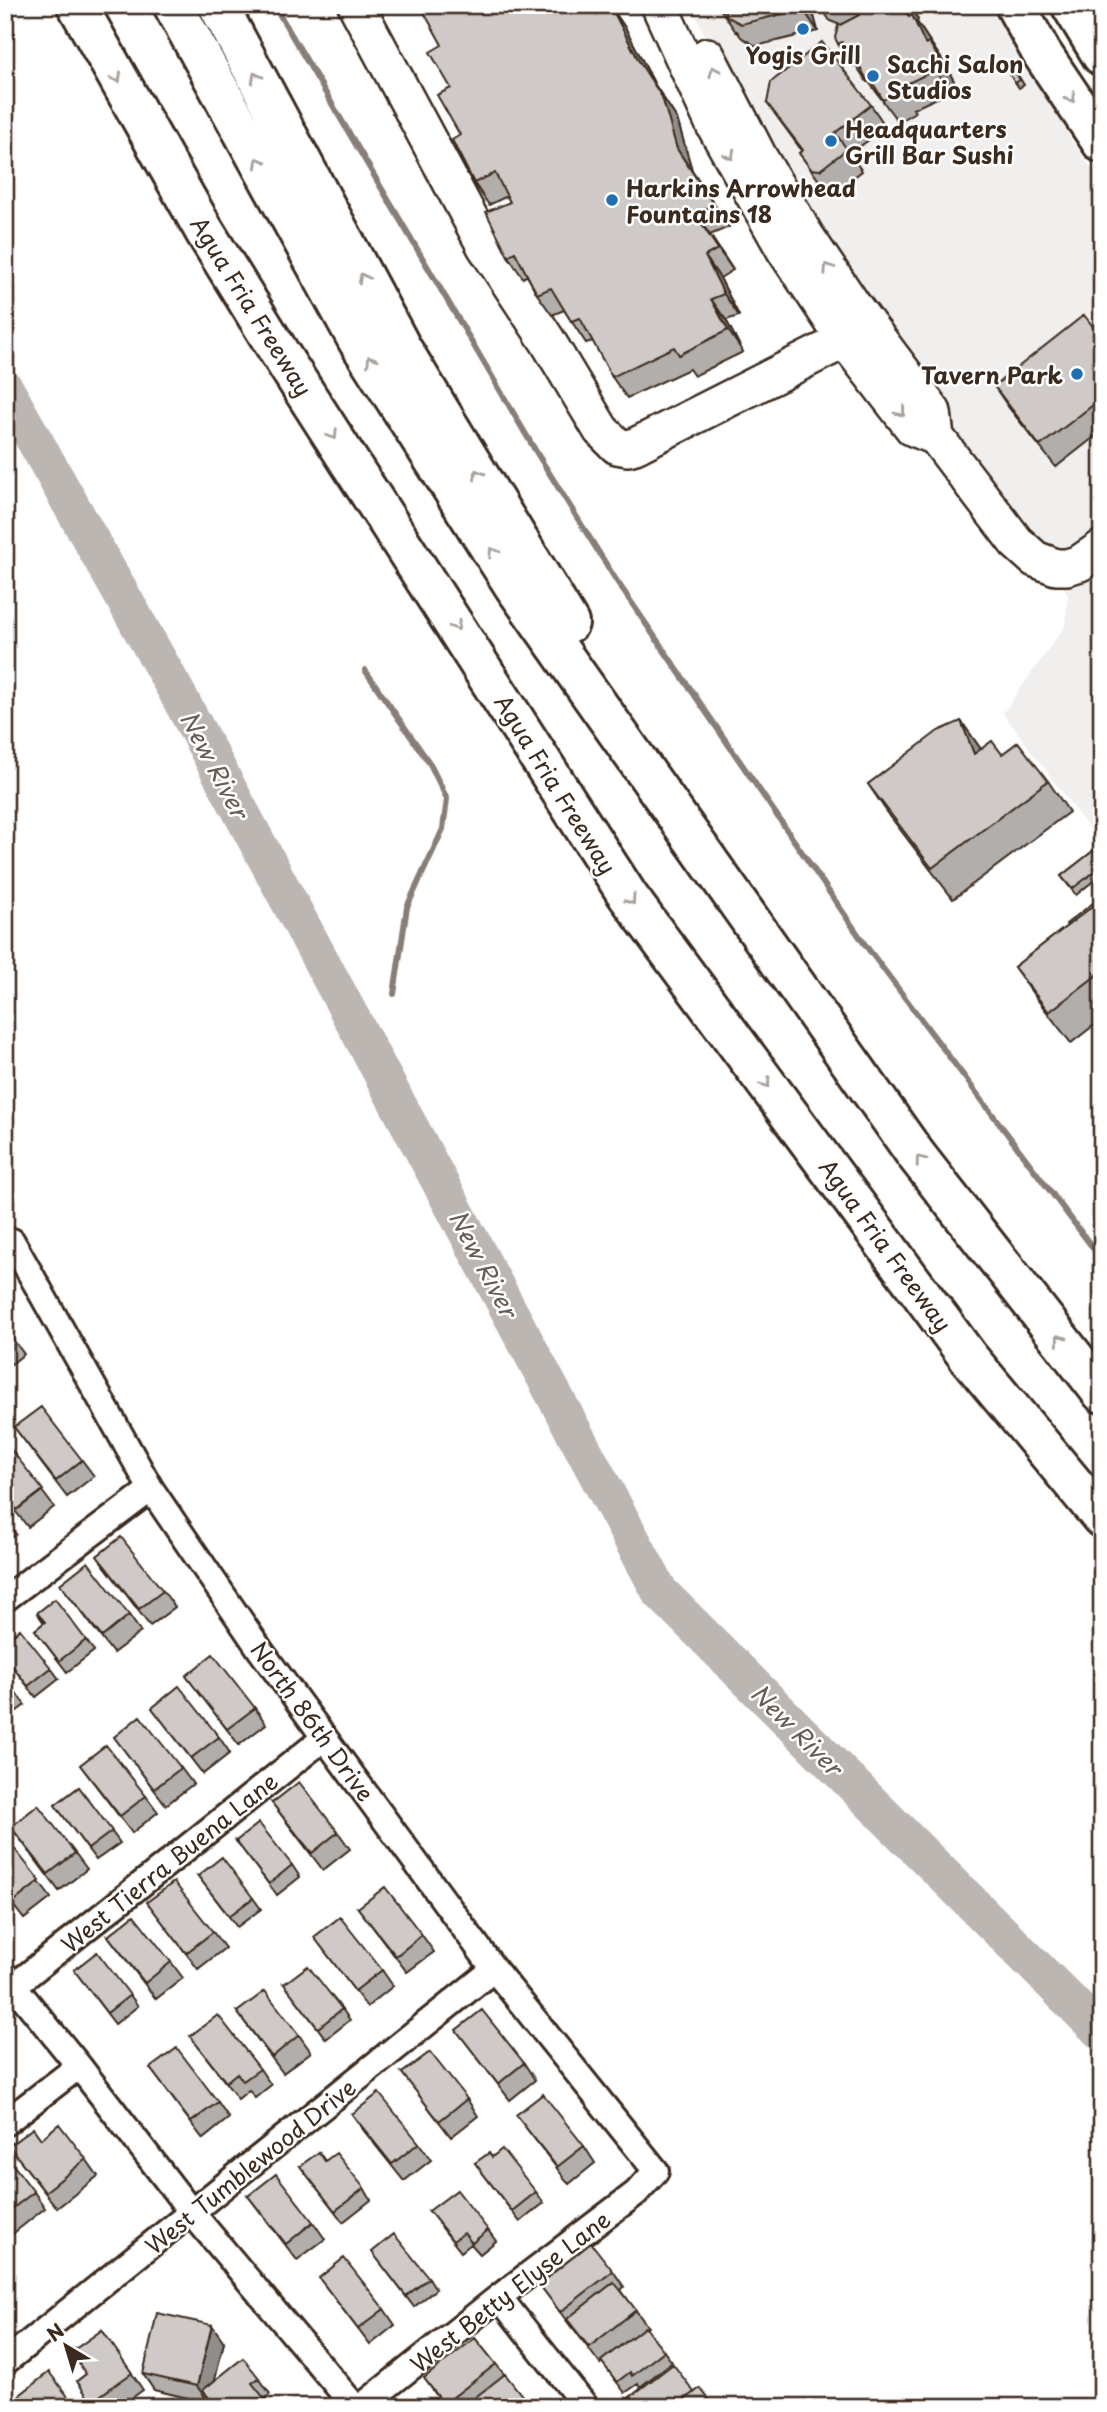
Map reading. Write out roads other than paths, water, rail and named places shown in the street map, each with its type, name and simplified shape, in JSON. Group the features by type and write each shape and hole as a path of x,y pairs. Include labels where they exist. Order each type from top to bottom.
{"main road":[{"path":"173,5 373,365 514,586 916,1155 1102,1393"},
{"path":"218,5 402,349 784,970"},
{"path":"1015,5 1041,52 1102,143"},
{"path":"1071,5 1102,56"},
{"name":"Agua Fria Freeway","path":"78,10 205,232 282,357 628,896 968,1357 1102,1518"}],"street":[{"path":"356,5 485,246 547,340 601,430 617,446 635,446 856,332"},
{"path":"659,5 698,94 784,249 856,332"},
{"path":"685,5 723,90 856,332 913,428 936,437 1016,541 1035,559 1056,567 1080,563 1102,548"},
{"name":"North 86th Drive","path":"8,1244 152,1489 261,1651 494,1969 656,2171"},
{"path":"5,1599 152,1489"},
{"name":"West Tierra Buena Lane","path":"9,1981 324,1738"},
{"name":"West Tumblewood Drive","path":"5,2362 494,1969"},
{"path":"9,1981 79,2066 192,2213 355,2407"},
{"path":"5,2123 79,2066"},
{"name":"West Betty Elyse Lane","path":"361,2407 636,2193 656,2171"},
{"path":"499,2297 586,2407"}],"waterway":[{"path":"274,5 538,455 616,580 866,946 1102,1260"},
{"name":"New River","path":"5,388 176,691 660,1592 1102,2033"},
{"path":"365,670 430,764 447,799 443,829 407,907 394,994"}],"place":[{"name":"Yogis Grill","path":"803,29"},
{"name":"Sachi Salon Studios","path":"873,76"},
{"name":"Headquarters Grill Bar Sushi","path":"831,141"},
{"name":"Harkins Arrowhead Fountains 18","path":"612,200"},
{"name":"Tavern Park","path":"1077,374"}]}
